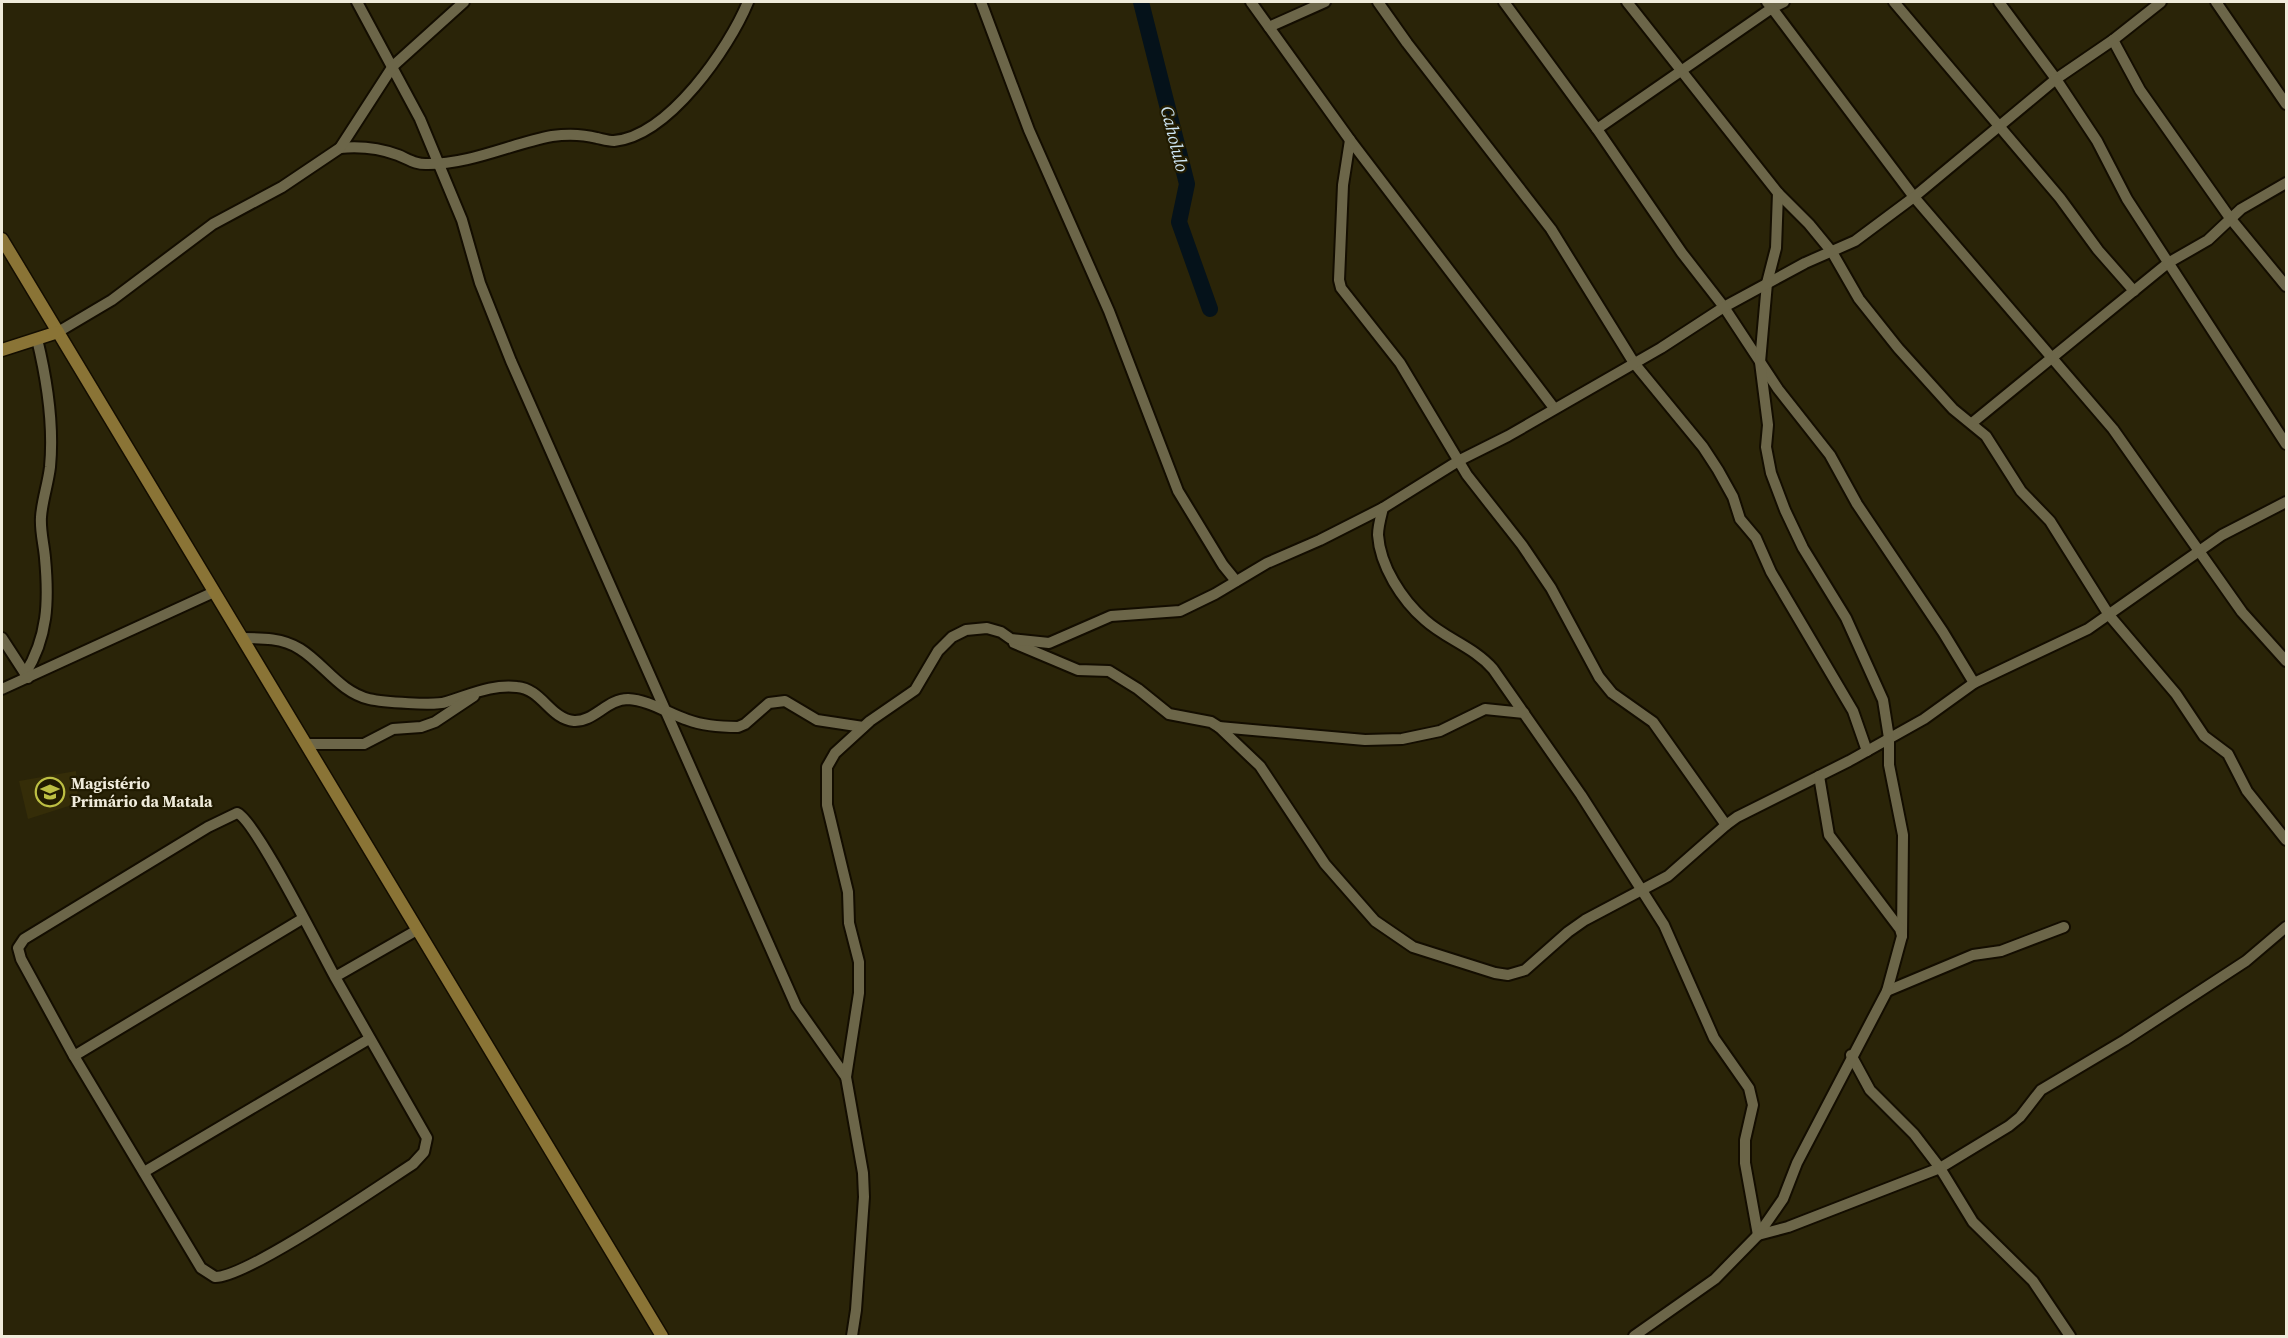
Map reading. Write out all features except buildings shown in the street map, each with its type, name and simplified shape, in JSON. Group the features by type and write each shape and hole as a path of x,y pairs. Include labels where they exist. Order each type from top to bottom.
{"main road":[{"path":"2,239 662,1336"},
{"path":"2,350 58,332"}],"street":[{"path":"357,2 393,66 439,163 462,220 480,283 511,361 597,561 668,713 714,824 796,1006 846,1077"},
{"path":"58,332 112,300 213,224 282,188 340,148 393,66 464,2"},
{"path":"340,148 363,146 421,164 494,153 553,136 573,134 614,141 632,135 677,107 695,88 722,54 748,2"},
{"path":"981,2 1029,130 1109,311 1178,491 1204,536 1236,581"},
{"path":"1251,2 1350,140 1554,408"},
{"path":"1269,27 1325,2"},
{"path":"1378,2 1551,229 1634,363 1703,447 1733,497 1740,519 1756,538 1771,572 1853,711 1867,751"},
{"path":"1504,2 1598,129 1682,253 1724,307 1760,362 1830,455 1857,504 1943,632 1974,683"},
{"path":"1627,2 1778,192 1832,252 1859,299 1898,348 1953,409 1986,436 2021,491 2050,522 2109,615 2176,694 2204,736 2228,754 2247,791 2286,840"},
{"path":"1598,129 1770,4 1784,2"},
{"path":"1894,2 2060,198 2098,250 2134,291"},
{"path":"1999,2 2097,141 2127,198 2286,444"},
{"path":"1011,639 1049,643 1112,616 1180,611 1267,563 1383,508 1460,460 1634,363 1724,307 1805,262 1855,240 1914,197 2055,79 2113,40 2161,2"},
{"path":"2216,2 2286,104"},
{"path":"1770,4 1914,197 2113,429 2242,612 2286,661"},
{"path":"2113,40 2140,90 2230,218 2286,286"},
{"path":"1350,140 1343,185 1339,280 1341,288 1400,363 1460,460 1467,476 1522,544 1551,588 1606,687 1653,722 1726,825"},
{"path":"1972,423 2168,263 2208,240 2230,218 2286,183"},
{"path":"1634,1336 1715,1279 1758,1235 1783,1199 1797,1163 1851,1055 1887,991 1902,936 1903,835 1889,765 1889,738 1883,700 1846,618 1803,548 1771,473 1766,447 1768,425 1760,362 1767,283 1776,248 1778,192"},
{"path":"27,676 45,631 47,576 41,515 50,465 49,435 45,374 37,339"},
{"path":"852,1336 864,1197 863,1173 846,1077 859,993 859,962 849,923 848,892 827,806 827,767 835,753 863,727 915,690 938,651 952,637 977,627 1001,632 1017,645 1065,666 1078,670 1109,671 1129,683 1169,714 1211,722 1260,766 1305,835 1346,890 1375,921 1413,947 1495,973 1518,973 1533,964 1568,932 1684,864 1726,825 1744,813 1867,751 1924,719 1974,683 2078,634 2109,615 2222,535 2286,502"},
{"path":"1383,508 1378,533 1380,546 1398,589 1425,620 1483,658 1524,713 1643,890 1673,941 1714,1038 1749,1088 1753,1105 1745,1140 1744,1163 1758,1235"},
{"path":"2,689 214,592"},
{"path":"2,638 27,676"},
{"path":"243,638 272,638 299,648 334,680 366,699 434,704 482,690 518,687 530,690 556,713 574,721 619,700 638,700 701,724 738,727 745,724 769,703 785,701 817,720 863,727"},
{"path":"306,744 364,744 393,729 421,727 451,713 482,690"},
{"path":"1219,727 1365,740 1402,739 1440,731 1485,709 1524,713"},
{"path":"1819,776 1829,835 1872,895 1894,919 1902,936"},
{"path":"237,813 244,816 268,852 335,977 416,1117 428,1143 424,1152 413,1164 303,1234 234,1273 215,1277 201,1268 74,1056 21,959 19,944 208,827 237,813"},
{"path":"74,1056 302,919"},
{"path":"1887,991 1973,955 2001,951 2064,927"},
{"path":"1758,1235 1788,1227 1940,1168 2020,1118 2041,1090 2125,1040 2246,960 2286,927"},
{"path":"335,977 417,930"},
{"path":"144,1172 369,1039"},
{"path":"1851,1055 1870,1090 1914,1134 1940,1168 1973,1222 2033,1281 2070,1336"}],"shaded area":[{"name":"Magistério Primário da Matala","path":"76,771 78,803 28,819 19,781"}],"waterway":[{"name":"Caholulo","path":"1141,2 1187,184 1179,222 1210,309"}],"place":[{"name":"Magistério Primário da Matala","path":"50,792"}]}
